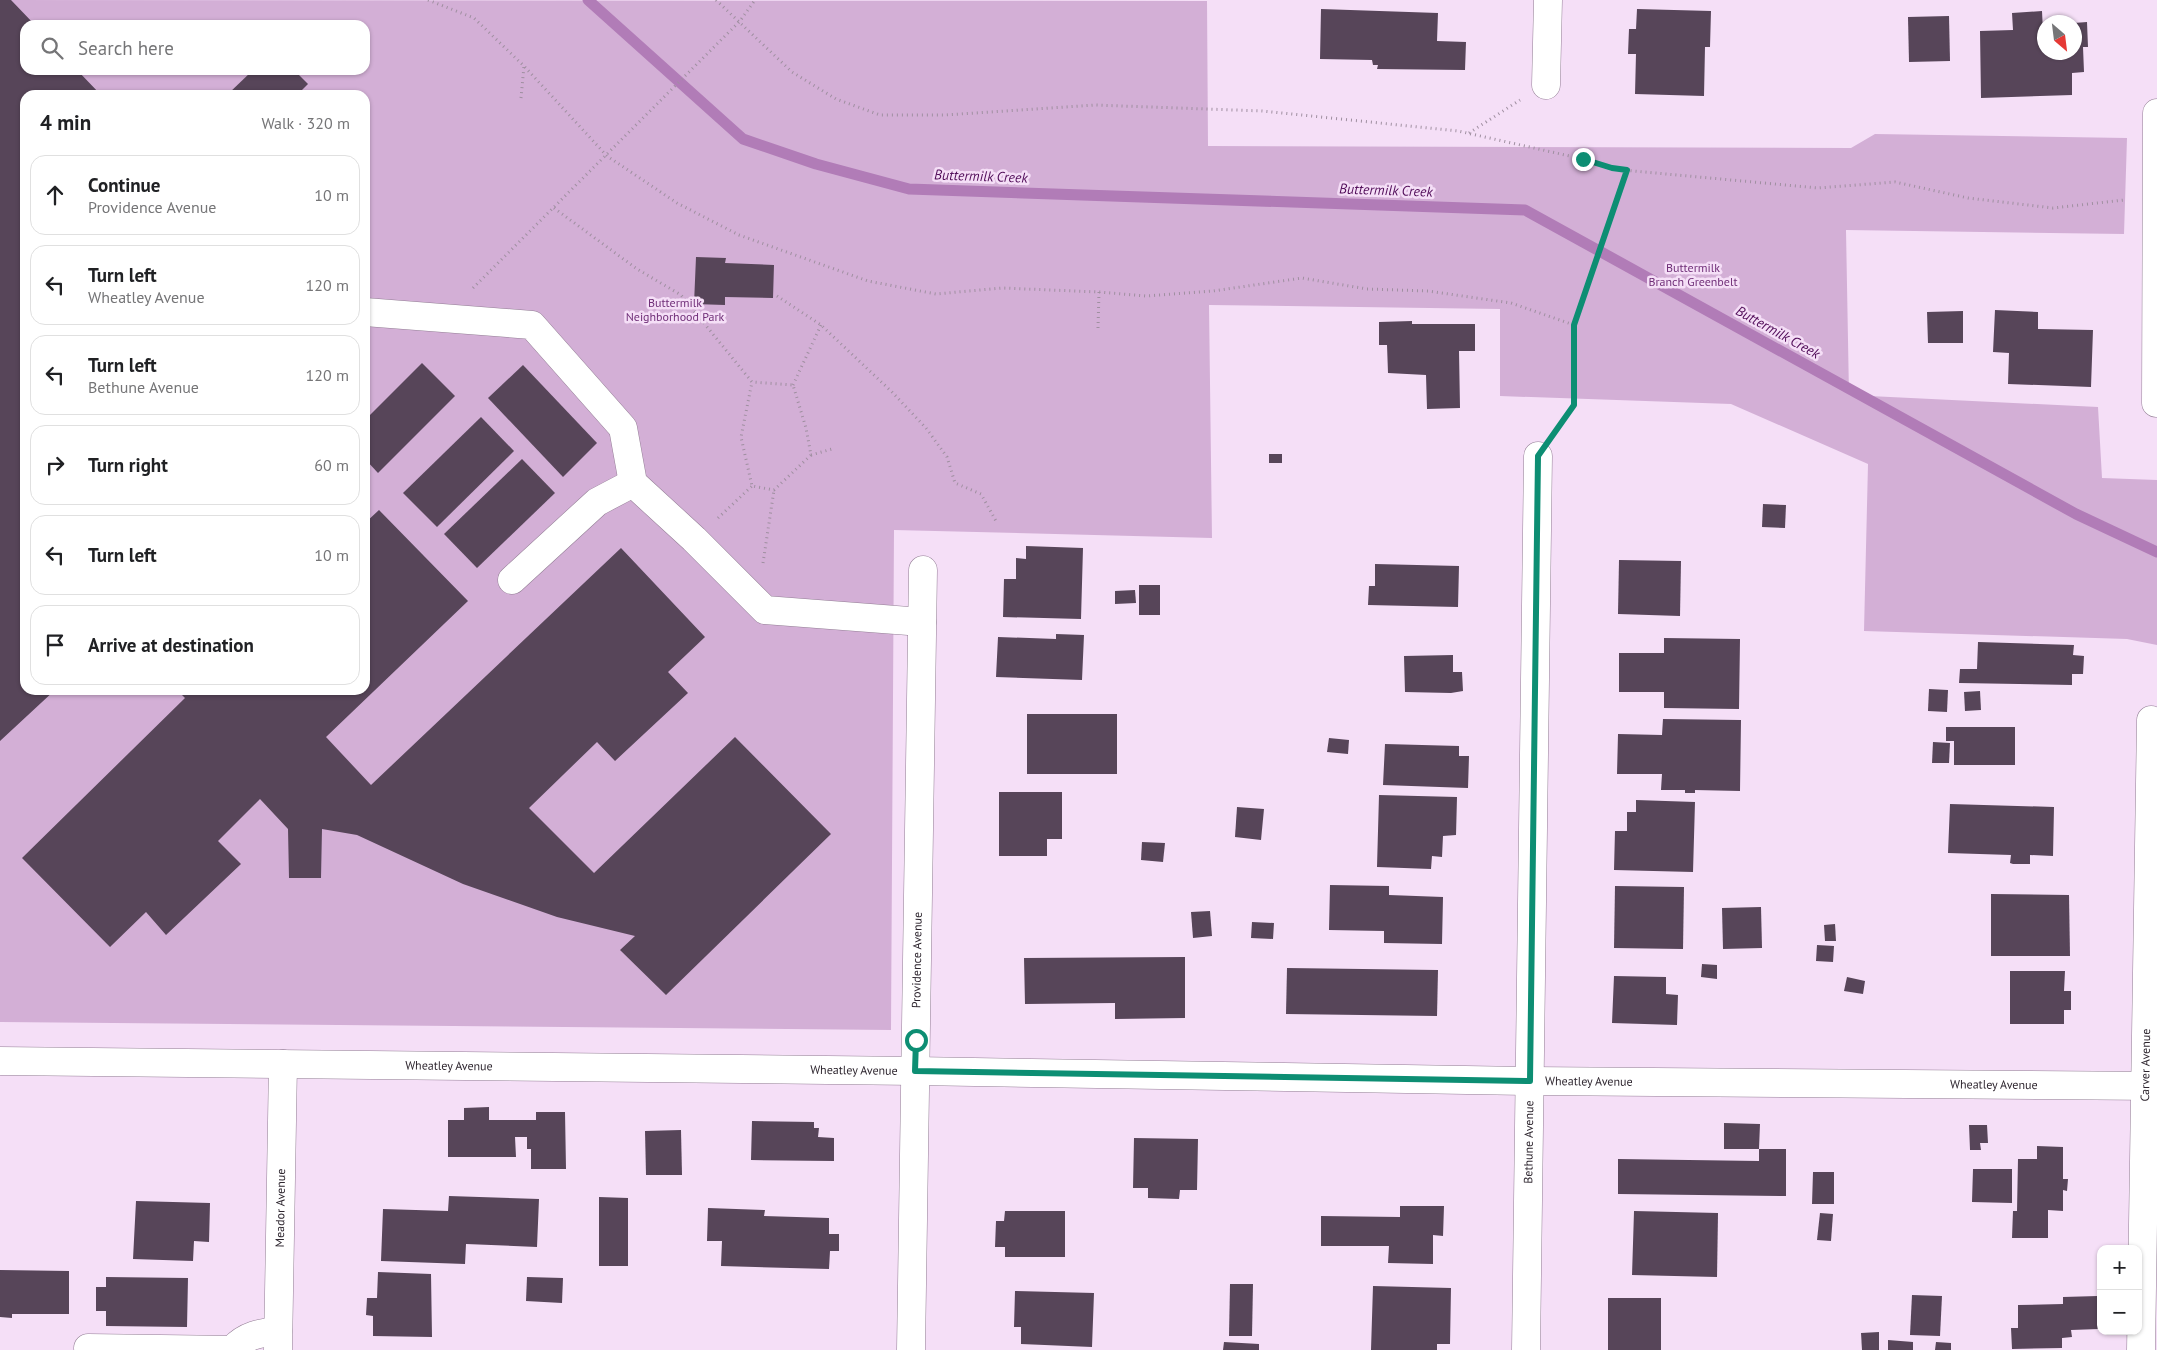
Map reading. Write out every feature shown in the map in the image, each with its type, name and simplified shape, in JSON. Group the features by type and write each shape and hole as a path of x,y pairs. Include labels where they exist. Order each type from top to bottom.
{"street":[{"path":"1546,85 1548,0"},
{"path":"2156,404 2157,113"},
{"path":"370,312 532,325 623,428 633,483 694,539 765,610 922,622"},
{"name":"Bethune Avenue","path":"1526,1350 1538,456"},
{"path":"512,580 597,502 633,483"},
{"name":"Providence Avenue","path":"911,1350 923,570"},
{"name":"Carver Avenue","path":"2141,1350 2151,1085 2150,720"},
{"name":"Wheatley Avenue","path":"0,1061 915,1071 1530,1081 2151,1085"},
{"name":"Meador Avenue","path":"278,1340 283,1064"},
{"path":"88,1348 233,1350 238,1343 255,1333 278,1340"}],"path":[{"path":"428,0 474,18 524,66 607,156 677,203 738,235 868,281 936,294 1002,288 1146,296 1213,291 1302,278 1367,289 1428,291 1511,303 1574,325"},
{"path":"716,0 740,20 792,72 836,99 880,115 945,115 1095,105 1262,111 1469,133 1627,170 1818,188 1895,182 1968,198 2053,208 2157,197"},
{"path":"445,317 740,20 755,0"},
{"path":"521,98 524,66"},
{"path":"1469,133 1499,112 1546,85"},
{"path":"1538,456 1574,405 1574,325 1627,170"},
{"path":"554,208 637,269 681,295 752,382 793,385"},
{"path":"1098,328 1099,292"},
{"path":"777,296 821,325 926,428 947,457 955,483 981,494 996,521"},
{"path":"811,455 806,428 793,385 821,325"},
{"path":"752,382 741,437 752,486"},
{"path":"757,602 774,490 811,455 832,449"},
{"path":"752,486 774,490"},
{"path":"694,539 752,486"}],"green space":[{"name":"Buttermilk Neighborhood Park","path":"0,0 1207,1 1208,146 1851,148 1875,134 2127,138 2124,234 1846,230 1849,395 2098,407 2102,478 2157,480 2157,645 2127,639 1864,631 1868,464 1731,404 1500,396 1500,309 1209,305 1212,538 894,530 891,1030 0,1022"}],"building":[{"path":"0,0 11,0 30,20 20,20 20,75 82,75 96,90 20,90 20,695 50,695 0,741"},
{"path":"1321,9 1438,13 1437,41 1466,42 1465,70 1377,69 1378,65 1373,65 1372,60 1320,59"},
{"path":"1637,9 1711,11 1710,47 1705,47 1704,96 1635,94 1636,54 1628,54 1629,29 1636,29"},
{"path":"2042,11 2042,15 2037,15 2037,60 2082,60 2082,22 2087,22 2088,47 2083,47 2084,72 2072,73 2072,95 1981,98 1980,31 2013,30 2012,13"},
{"path":"1949,16 1950,61 1909,62 1908,17"},
{"path":"248,75 299,75 308,84 302,90 232,90"},
{"path":"696,257 726,258 725,263 774,265 773,298 725,297 725,305 694,304"},
{"path":"1995,310 2038,312 2038,329 2093,330 2091,387 2008,384 2009,353 1993,352"},
{"path":"1963,311 1963,343 1928,343 1927,312"},
{"path":"1412,321 1412,324 1475,324 1475,351 1459,351 1460,408 1427,409 1426,375 1388,373 1387,345 1379,345 1379,322"},
{"path":"422,363 455,396 378,473 370,464 370,415"},
{"path":"523,365 597,443 563,477 488,398"},
{"path":"481,417 514,451 437,527 403,493"},
{"path":"1269,454 1282,454 1282,463 1269,463"},
{"path":"522,459 555,493 477,568 444,534"},
{"path":"1763,504 1786,505 1785,528 1762,527"},
{"path":"379,510 468,601 370,695 370,518"},
{"path":"1026,546 1083,548 1081,619 1003,617 1004,579 1016,579 1016,558 1026,559"},
{"path":"621,548 705,637 668,672 688,693 615,761 597,742 529,808 594,873 735,737 831,834 666,995 620,950 635,936 557,917 463,884 357,835 322,829 321,878 289,878 288,829 260,799 218,841 241,864 166,935 146,912 110,947 22,858 185,698 182,695 370,695 326,737 371,785"},
{"path":"1619,560 1681,561 1680,616 1618,614"},
{"path":"1375,564 1459,566 1458,607 1368,605 1369,586 1375,586"},
{"path":"1139,585 1160,585 1160,615 1139,615"},
{"path":"1135,590 1136,603 1115,604 1115,591"},
{"path":"1056,634 1084,635 1082,680 996,677 998,637 1056,639"},
{"path":"1664,638 1740,639 1739,709 1664,708 1664,692 1619,692 1619,653 1664,653"},
{"path":"1978,642 2074,645 2073,655 2084,656 2083,674 2072,674 2072,685 1959,683 1960,669 1977,669"},
{"path":"1453,655 1453,672 1462,672 1463,691 1451,693 1405,692 1404,656"},
{"path":"1929,689 1948,690 1947,712 1928,711"},
{"path":"1980,691 1981,710 1965,711 1964,692"},
{"path":"1027,714 1117,714 1117,774 1027,774"},
{"path":"1663,719 1741,720 1740,791 1695,790 1695,793 1685,793 1685,790 1661,790 1662,774 1617,774 1618,734 1662,735"},
{"path":"1946,727 2015,727 2015,765 1954,765 1954,741 1946,741"},
{"path":"1329,738 1349,740 1348,754 1327,752"},
{"path":"1933,742 1950,743 1949,763 1932,763"},
{"path":"1385,744 1459,746 1459,756 1469,756 1468,788 1383,785"},
{"path":"999,792 1062,792 1062,839 1047,839 1047,856 999,856"},
{"path":"1379,795 1457,797 1456,835 1443,836 1442,857 1432,856 1431,869 1377,867"},
{"path":"1636,800 1695,802 1693,872 1614,870 1615,831 1627,831 1627,812 1636,812"},
{"path":"1950,804 2054,807 2053,856 2030,855 2030,864 2013,864 2010,863 2011,855 1948,853"},
{"path":"1237,807 1264,809 1261,840 1235,837"},
{"path":"1142,842 1165,843 1163,862 1141,860"},
{"path":"1330,885 1389,886 1389,895 1443,897 1442,944 1384,943 1384,931 1329,930"},
{"path":"1615,886 1684,887 1683,949 1614,948"},
{"path":"1991,894 2069,895 2070,956 1991,956"},
{"path":"1761,907 1762,948 1723,949 1722,908"},
{"path":"1210,911 1212,936 1193,938 1191,912"},
{"path":"1252,922 1274,923 1273,939 1251,938"},
{"path":"1835,924 1836,941 1825,941 1824,925"},
{"path":"1817,945 1834,946 1833,962 1816,961"},
{"path":"1185,957 1185,1018 1115,1019 1115,1003 1025,1004 1024,958"},
{"path":"1702,964 1717,965 1717,979 1701,977"},
{"path":"1287,968 1438,970 1437,1016 1286,1014"},
{"path":"2010,971 2065,971 2064,991 2071,991 2071,1010 2064,1010 2064,1024 2010,1024"},
{"path":"1614,976 1666,977 1666,994 1678,995 1677,1025 1612,1023"},
{"path":"1847,977 1865,981 1863,994 1844,991"},
{"path":"489,1107 489,1120 536,1120 536,1112 565,1112 566,1169 531,1169 531,1149 527,1149 527,1137 515,1137 516,1157 448,1157 448,1120 464,1120 464,1108"},
{"path":"752,1121 814,1122 814,1128 819,1128 818,1137 834,1138 834,1161 751,1160"},
{"path":"1724,1123 1760,1124 1759,1149 1724,1149"},
{"path":"1969,1125 1987,1125 1988,1143 1980,1143 1981,1150 1970,1150"},
{"path":"681,1130 682,1175 646,1175 645,1131"},
{"path":"1134,1138 1198,1139 1197,1190 1180,1190 1179,1199 1148,1198 1148,1188 1133,1188"},
{"path":"2037,1146 2063,1147 2063,1179 2068,1179 2067,1191 2063,1190 2063,1211 2048,1210 2048,1238 2012,1238 2013,1211 2017,1211 2018,1159 2037,1159"},
{"path":"1759,1149 1786,1149 1786,1196 1618,1194 1618,1159 1759,1161"},
{"path":"1973,1169 2012,1169 2012,1203 1972,1202"},
{"path":"1813,1172 1834,1172 1834,1204 1812,1204"},
{"path":"449,1196 539,1199 537,1247 466,1244 465,1264 381,1261 383,1209 448,1211"},
{"path":"599,1197 628,1198 628,1266 599,1266"},
{"path":"136,1201 210,1203 209,1242 194,1241 193,1261 133,1259"},
{"path":"1400,1206 1444,1206 1443,1236 1433,1235 1433,1264 1388,1263 1389,1246 1321,1246 1321,1216 1400,1217"},
{"path":"708,1208 765,1210 764,1216 829,1218 829,1234 839,1234 839,1251 830,1251 829,1269 721,1266 722,1241 707,1241"},
{"path":"1005,1211 1065,1211 1065,1257 1005,1257 1005,1247 995,1247 996,1221 1004,1221"},
{"path":"1634,1211 1718,1213 1717,1277 1632,1275"},
{"path":"1820,1213 1833,1214 1831,1241 1817,1240"},
{"path":"0,1270 69,1271 69,1314 12,1314 12,1318 0,1317"},
{"path":"378,1272 431,1274 432,1337 373,1336 373,1316 366,1315 367,1298 377,1298"},
{"path":"106,1277 188,1278 187,1327 106,1326 106,1311 96,1311 96,1287 106,1287"},
{"path":"527,1277 563,1278 562,1303 526,1301"},
{"path":"1230,1284 1253,1284 1252,1336 1229,1336"},
{"path":"1373,1286 1451,1288 1450,1344 1437,1344 1437,1350 1371,1350"},
{"path":"1015,1291 1094,1293 1092,1347 1021,1344 1021,1327 1014,1327"},
{"path":"1912,1295 1942,1296 1940,1336 1910,1335"},
{"path":"2097,1296 2097,1329 2071,1330 2072,1337 2062,1338 2062,1348 2012,1349 2011,1328 2018,1328 2018,1305 2063,1304 2063,1297"},
{"path":"1608,1298 1661,1298 1661,1350 1608,1350"},
{"path":"1879,1332 1879,1350 1862,1350 1861,1333"},
{"path":"1888,1340 1913,1342 1913,1350 1888,1350"},
{"path":"1224,1342 1259,1344 1259,1350 1223,1350"},
{"path":"1936,1342 1951,1343 1951,1350 1935,1350"}],"waterway":[{"name":"Buttermilk Creek","path":"588,0 743,139 816,164 909,189 1525,210 2076,514 2157,552"}],"route":[{"path":"916,1040 915,1071 1530,1081 1538,456 1574,405 1574,325 1627,170 1612,168 1583,159"}],"park label":[{"name":"Buttermilk Branch Greenbelt","path":"1693,275"}]}
